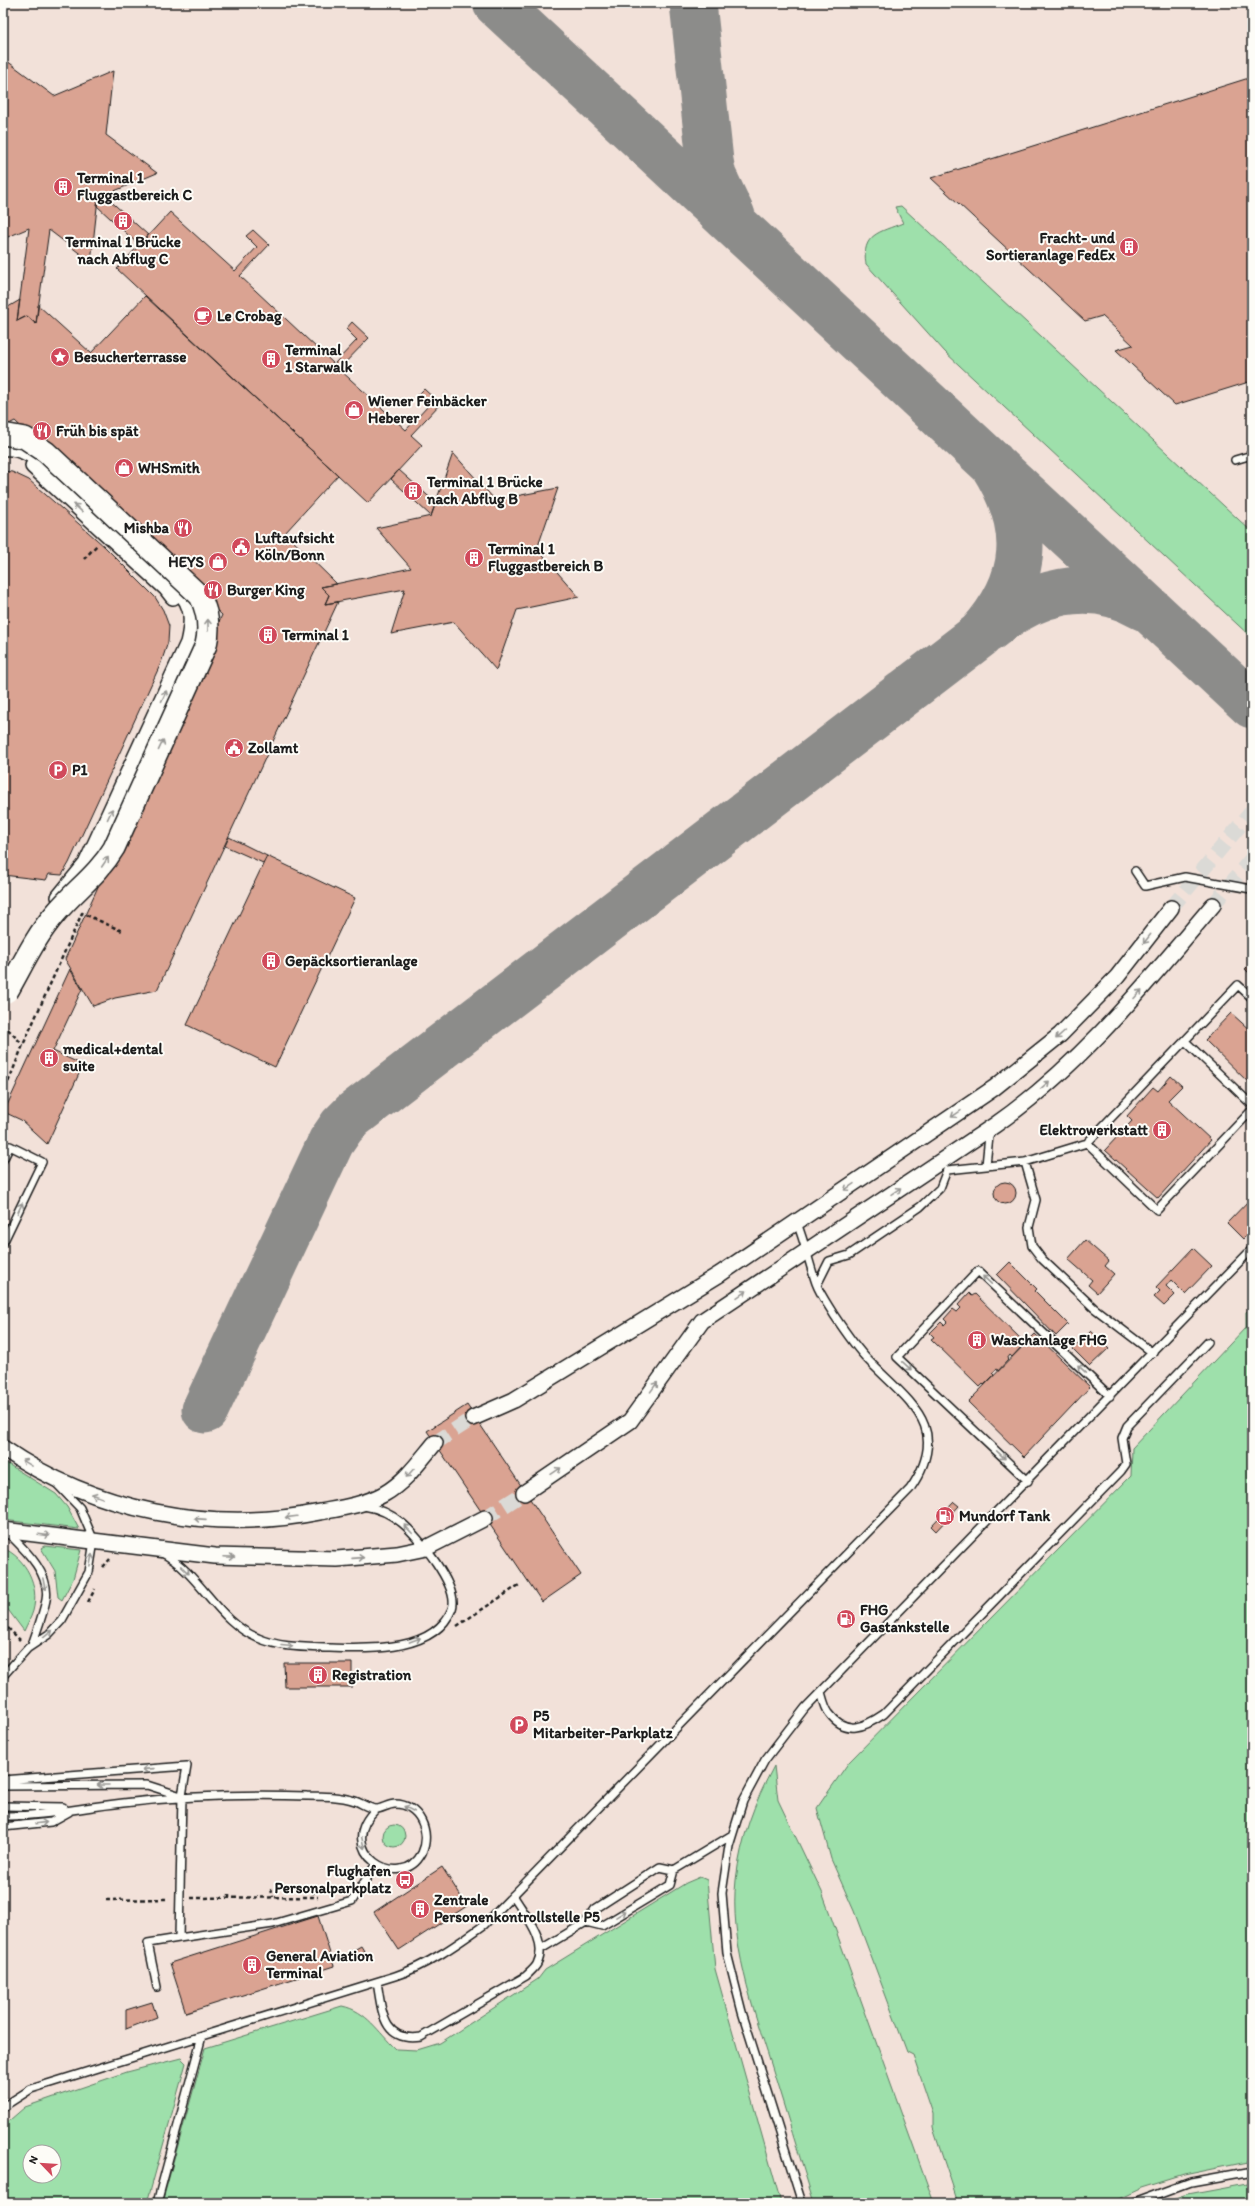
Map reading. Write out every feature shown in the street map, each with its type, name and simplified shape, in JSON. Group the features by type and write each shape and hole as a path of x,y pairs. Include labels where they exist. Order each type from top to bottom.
{"street":[{"path":"3,434 25,438 46,452 200,596 205,606 208,628 204,650 114,848 98,872 69,898 40,933 5,999"},
{"path":"3,448 8,447 26,453 42,461 181,591 190,606 191,631 188,643 86,864 38,922 5,999"},
{"path":"3,455 27,461 166,588 180,607 188,643"},
{"path":"524,1493 630,1420 702,1320 1016,1110 1081,1054 1138,993 1213,905"},
{"path":"473,1418 514,1400 720,1274 994,1088 1060,1035 1117,977 1171,908"},
{"path":"3,1448 51,1478 107,1500 191,1518 239,1521 292,1518 357,1505 382,1494 401,1483 435,1444"},
{"path":"4,1530 215,1556 337,1559 370,1557 426,1548 485,1518"}],"lane":[{"path":"1235,460 1252,455"},
{"path":"1135,871 1145,886 1185,878 1251,889"},
{"path":"817,1285 829,1261 849,1255 920,1207 940,1188 947,1170 1025,1162 1087,1143 1238,985 1252,998"},
{"path":"1185,1041 1252,1105"},
{"path":"1087,1143 1157,1210 1252,1110"},
{"path":"986,1165 989,1136 994,1125"},
{"path":"3,1160 10,1146 42,1162 3,1243"},
{"path":"1025,1162 1036,1200 1029,1227 1032,1246 1042,1259 1094,1308 1153,1353"},
{"path":"3,2107 31,2089 377,1982 410,1971 448,1951 484,1925 905,1495 921,1474 927,1456 927,1437 923,1421 915,1406 867,1360 835,1316 817,1285 808,1250 797,1223"},
{"path":"802,2203 742,2012 727,1953 722,1892 732,1835 743,1802 765,1760 805,1708 1153,1353 1252,1249"},
{"path":"1028,1480 897,1357 978,1271 1110,1396"},
{"path":"821,1692 828,1713 842,1724 858,1728 872,1723 884,1714 1121,1471 1126,1464 1122,1438 1127,1426 1208,1342"},
{"path":"3,1676 32,1645 49,1634 62,1620 89,1572 94,1541 80,1508 51,1478"},
{"path":"153,1548 172,1559 187,1572 223,1612 257,1638 282,1646 353,1648 392,1646 419,1639 436,1629 447,1618 452,1607 451,1590 426,1548 401,1522 376,1508 357,1505"},
{"path":"4,1530 30,1556 44,1579 46,1599 32,1645"},
{"path":"3,1780 187,1766 182,1796 179,1938"},
{"path":"3,1786 147,1785 182,1796"},
{"path":"3,1816 37,1815 76,1808 182,1796 297,1795 342,1798 376,1809"},
{"path":"395,1804 406,1807 416,1813 426,1832 426,1844 415,1862 396,1869 376,1864 368,1857 363,1848 361,1837 363,1826 368,1817 376,1809 395,1804"},
{"path":"3,1806 76,1808"},
{"path":"3,1827 51,1822 76,1808"},
{"path":"541,1949 586,1922 596,1909 660,1867 674,1870 732,1835"},
{"path":"157,1987 148,1943 273,1924 352,1900 376,1864"},
{"path":"586,1922 602,1926 670,1885 674,1870"},
{"path":"377,1982 383,2016 388,2026 403,2037 421,2037 526,1976 537,1964 541,1949 538,1938 513,1895"},
{"path":"157,2203 202,2036"},
{"path":"1134,2203 1191,2182 1252,2171"}],"path":[{"path":"3,1095 23,1045 82,913 122,931"},
{"path":"3,1024 23,1045"},
{"path":"271,1890 274,1897"},
{"path":"313,1890 314,1897"},
{"path":"229,1891 229,1898"},
{"path":"106,1900 322,1897"}],"shaded area":[{"path":"3,3 1252,3 1252,2203 3,2203"}],"green space":[{"path":"901,206 1252,532 1252,638 945,352 866,264 866,246 869,240 880,232 903,223 895,207"},
{"path":"1252,1307 1252,2161 1184,2175 1142,2188 1110,2203 958,2203 933,2128 933,2114 913,2055 907,2052 854,1911 831,1859 817,1808 849,1762 1131,1476 1132,1448 1246,1327 1246,1312"},
{"path":"3,1461 56,1494 67,1507 79,1529 3,1520"},
{"path":"44,1546 81,1550 73,1579 62,1600 58,1597 55,1571 41,1548"},
{"path":"3,1548 18,1559 24,1566 33,1583 35,1602 30,1619 24,1631 3,1603"},
{"path":"774,1766 778,1800 822,1892 934,2203 814,2203 750,1997 739,1950 736,1926 736,1880 741,1850 749,1821"},
{"path":"394,1825 402,1828 405,1836 402,1844 394,1847 386,1844 383,1836 386,1828"},
{"path":"700,1877 707,1880 715,1969 781,2203 162,2203 205,2048 342,2006 358,2012 365,2017 396,2049 417,2050 440,2043 538,1979 545,1970 686,1883"},
{"path":"181,2058 186,2063 147,2203 3,2203 3,2126 25,2107 127,2072"},
{"path":"1252,2182 1252,2203 1161,2203 1188,2194"}],"building":[{"name":"Terminal 1 Fluggastbereich C","path":"3,58 54,96 113,71 106,135 157,173 98,198 91,262 49,230 36,324 27,316 17,321 29,228 3,239"},
{"name":"Fracht- und Sortieranlage FedEx","path":"1252,77 1252,381 1175,405 1116,350 1133,345 1102,316 1085,321 931,178"},
{"name":"Terminal 1 Brücke nach Abflug C","path":"105,196 148,235 139,245 97,206 98,198"},
{"name":"Terminal 1 Starwalk","path":"170,212 235,271 257,247 246,236 253,230 269,245 240,276 334,364 357,340 346,329 352,322 369,338 339,369 406,430 428,406 417,396 424,389 440,404 411,435 422,445 368,503 117,269"},
{"name":"Terminal 1","path":"145,296 338,475 285,533 337,584 321,587 329,595 325,604 338,602 157,990 115,998 93,1006 65,959 222,615 15,421 3,427 3,310 20,300 17,321 27,316 36,324 38,305 91,353"},
{"name":"Terminal 1 Fluggastbereich B","path":"453,453 495,500 558,488 537,549 579,597 517,610 496,670 454,622 391,634 405,589 325,604 329,595 321,587 411,568 376,528 431,516"},
{"name":"Terminal 1 Brücke nach Abflug B","path":"399,470 436,503 431,516 391,479"},
{"name":"P1","path":"3,471 12,472 29,480 104,546 155,597 163,610 169,626 168,642 161,663 69,863 62,875 49,874 46,880 3,875"},
{"path":"229,837 267,856 263,863 225,846"},
{"name":"Gepäcksortieranlage","path":"267,856 355,898 275,1067 187,1025"},
{"path":"1252,962 1252,976 1245,969"},
{"name":"medical+dental suite","path":"70,969 82,989 53,1051 83,1065 47,1144 21,1120 4,1112"},
{"path":"1231,1013 1252,1032 1252,1086 1205,1040"},
{"name":"Elektrowerkstatt","path":"1171,1076 1182,1086 1168,1100 1211,1140 1158,1198 1105,1150 1132,1121 1127,1116 1153,1087 1158,1091"},
{"path":"1005,1182 1013,1185 1016,1193 1013,1201 1005,1204 997,1201 994,1193 997,1185"},
{"path":"1252,1197 1252,1230 1243,1239 1227,1223"},
{"path":"1085,1240 1109,1261 1105,1266 1114,1274 1097,1293 1088,1285 1092,1280 1068,1259"},
{"path":"1193,1248 1212,1266 1185,1294 1171,1280 1166,1286 1175,1295 1164,1306 1154,1297 1160,1291 1156,1287"},
{"path":"1010,1262 1037,1289 1035,1291 1068,1324 1056,1336 997,1275"},
{"name":"Waschanlage FHG","path":"969,1293 972,1296 975,1294 1023,1341 1020,1344 1022,1346 1012,1357 1010,1355 1007,1359 1008,1360 998,1371 997,1369 992,1373 994,1375 980,1387 931,1339 934,1337 930,1333 941,1322 944,1325 947,1322 944,1319 953,1309 957,1312 961,1308 958,1305"},
{"path":"1091,1331 1109,1348 1090,1366 1073,1349"},
{"path":"1035,1334 1090,1387 1024,1457 968,1402"},
{"path":"467,1405 581,1575 542,1602 427,1431"},
{"name":"Mundorf Tank","path":"954,1502 959,1506 936,1531 931,1526"},
{"name":"Registration","path":"284,1663 352,1663 352,1687 285,1687"},
{"name":"Zentrale Personenkontrollstelle P5","path":"442,1867 467,1906 399,1950 374,1912"},
{"name":"General Aviation Terminal","path":"318,1916 334,1966 186,2013 170,1963"},
{"path":"361,1946 364,1951 350,1959 347,1954"},
{"path":"152,2002 157,2017 126,2029 126,2010"}],"taxiway":[{"path":"496,3 1252,705"},
{"path":"693,3 710,161 713,176 732,216"},
{"path":"205,1410 331,1142 342,1126 353,1115 980,635 997,614 1009,593 1016,573 1020,552 1019,530 1014,509 1005,486 992,463"},
{"path":"988,629 1005,616 1024,605 1043,597 1062,592 1082,590 1102,592 1123,597 1143,607"}],"tunnel":[{"path":"1171,908 1252,811"},
{"path":"1213,905 1252,858"},
{"path":"435,1443 473,1418"},
{"path":"485,1518 524,1493"}],"place":[{"name":"Terminal 1 Fluggastbereich C","path":"63,187"},
{"name":"Terminal 1 Brücke nach Abflug C","path":"123,221"},
{"name":"Fracht- und Sortieranlage FedEx","path":"1129,247"},
{"name":"Le Crobag","path":"203,316"},
{"name":"Besucherterrasse","path":"60,357"},
{"name":"Terminal 1 Starwalk","path":"271,359"},
{"name":"Wiener Feinbäcker Heberer","path":"354,410"},
{"name":"Früh bis spät","path":"42,431"},
{"name":"WHSmith","path":"124,468"},
{"name":"Terminal 1 Brücke nach Abflug B","path":"413,491"},
{"name":"Mishba","path":"183,528"},
{"name":"Luftaufsicht Köln/Bonn","path":"241,547"},
{"name":"Terminal 1 Fluggastbereich B","path":"474,558"},
{"name":"HEYS","path":"218,562"},
{"name":"Burger King","path":"213,590"},
{"name":"Terminal 1","path":"268,635"},
{"name":"Zollamt","path":"234,748"},
{"name":"P1","path":"58,770"},
{"name":"Gepäcksortieranlage","path":"271,961"},
{"name":"medical+dental suite","path":"49,1058"},
{"name":"Elektrowerkstatt","path":"1162,1130"},
{"name":"Waschanlage FHG","path":"977,1340"},
{"name":"Mundorf Tank","path":"945,1516"},
{"name":"FHG Gastankstelle","path":"846,1619"},
{"name":"Registration","path":"318,1675"},
{"name":"P5 Mitarbeiter-Parkplatz","path":"519,1725"},
{"name":"Flughafen Personalparkplatz","path":"405,1880"},
{"name":"Zentrale Personenkontrollstelle P5","path":"420,1909"},
{"name":"General Aviation Terminal","path":"252,1965"}]}
